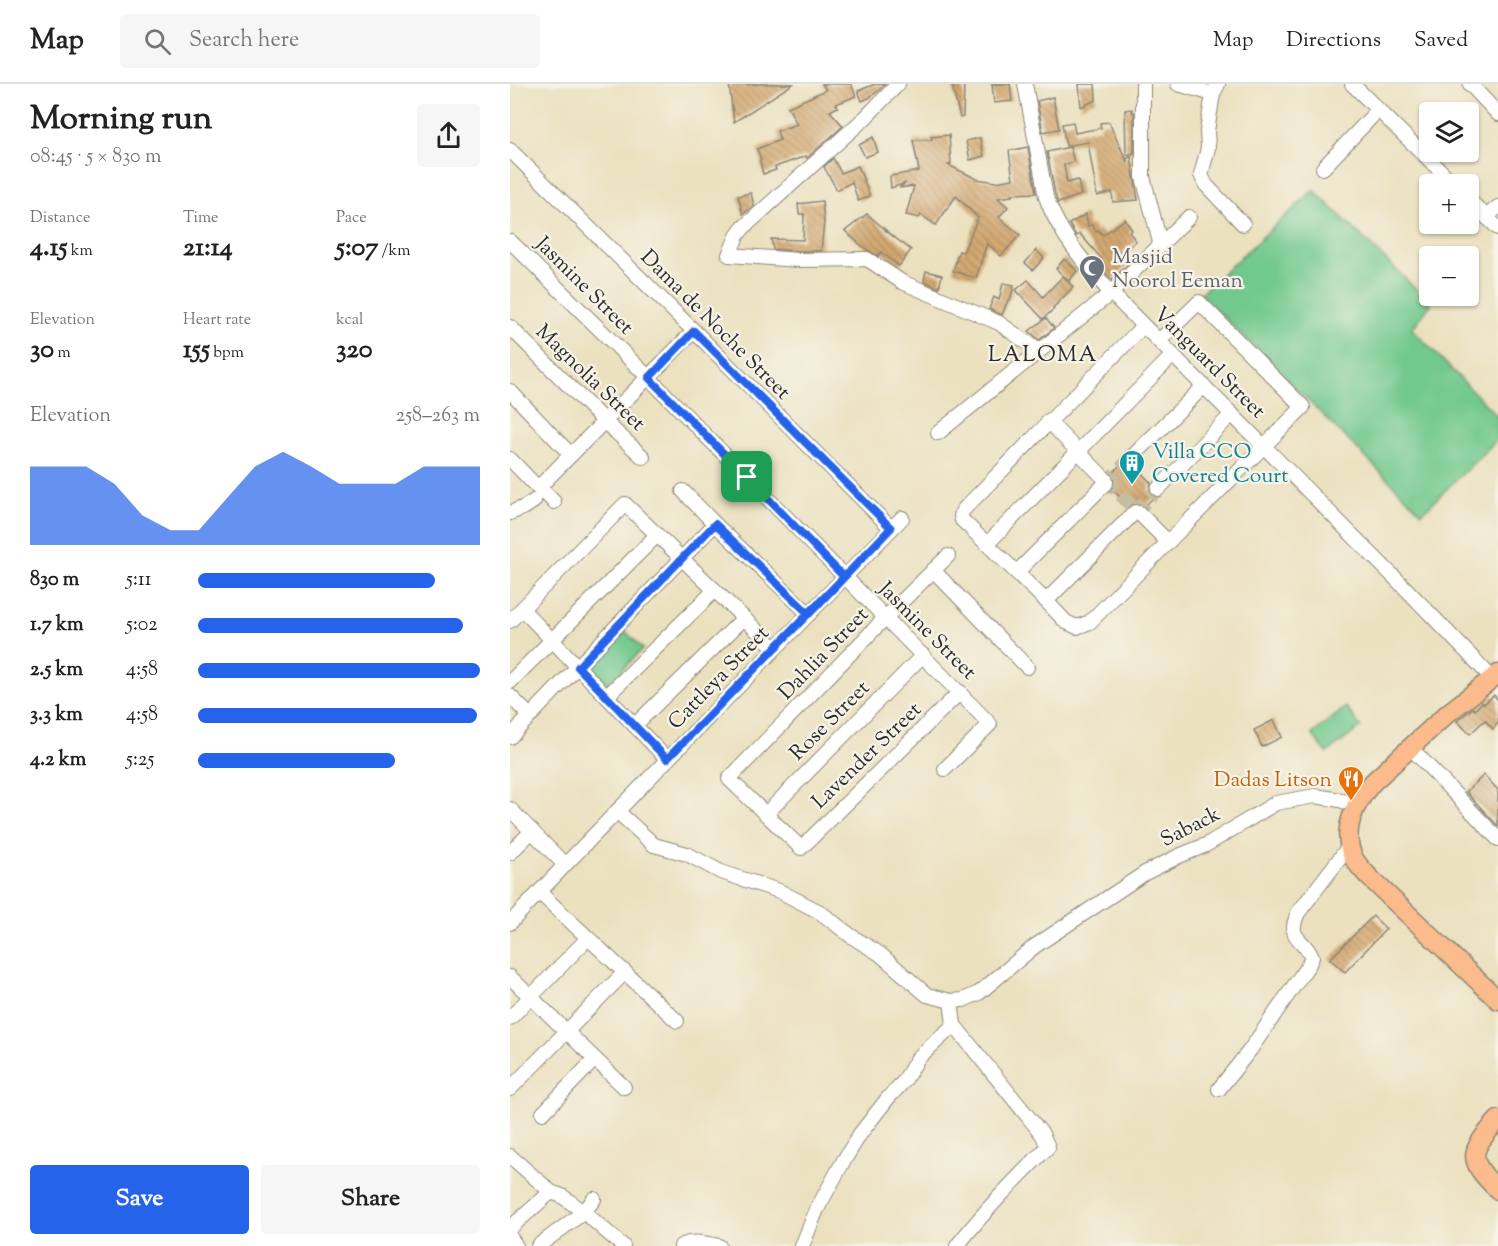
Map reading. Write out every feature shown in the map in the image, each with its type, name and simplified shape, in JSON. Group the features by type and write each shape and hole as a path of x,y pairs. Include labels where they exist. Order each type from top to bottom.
{"main road":[{"path":"1495,676 1448,713 1373,782 1356,807 1348,833 1354,859 1369,877 1498,1000"},
{"path":"1498,1120 1483,1137 1477,1148 1475,1159 1485,1177 1498,1190"}],"street":[{"path":"898,84 867,117 743,228 729,255 798,260 867,259 902,282 999,323 1039,351"},
{"name":"Vanguard Street","path":"1025,84 1046,197 1062,232 1076,251 1143,326 1495,676"},
{"path":"1143,84 1143,177 1161,246"},
{"path":"1178,84 1216,89 1208,131 1208,148 1201,175 1206,185 1243,224"},
{"path":"1352,84 1444,174"},
{"path":"1470,84 1498,114"},
{"path":"1323,168 1378,110"},
{"name":"Dama de Noche Street","path":"510,150 891,528"},
{"path":"1486,217 1498,207"},
{"path":"1479,210 1498,228"},
{"path":"938,433 1111,292 1189,217"},
{"name":"Jasmine Street","path":"510,241 649,378 990,724 945,769"},
{"path":"1143,326 1048,421 960,516 1066,622 1077,627 1090,622 1303,407 1199,302 1159,341"},
{"name":"Magnolia Street","path":"511,329 604,422 643,457"},
{"path":"510,513 525,507 571,455 694,331"},
{"path":"987,544 1173,356"},
{"path":"1129,460 1204,386"},
{"path":"510,391 571,455"},
{"path":"1158,489 1232,414"},
{"path":"1017,572 1106,481 1048,421"},
{"path":"510,459 536,495"},
{"path":"536,495 543,491 554,502"},
{"path":"683,491 809,614"},
{"path":"510,621 625,504 775,648"},
{"path":"1046,601 1137,512 1168,542"},
{"name":"Cattleya Street","path":"510,923 902,518"},
{"path":"510,737 715,524"},
{"path":"510,682 657,535"},
{"name":"Dahlia Street","path":"766,814 729,779 948,556"},
{"path":"933,570 1026,666"},
{"path":"606,696 715,590"},
{"path":"522,609 667,759"},
{"path":"635,725 744,618"},
{"name":"Rose Street","path":"766,814 923,655"},
{"name":"Lavender Street","path":"766,814 801,848 960,692"},
{"path":"510,696 530,716"},
{"path":"1410,747 1498,839"},
{"name":"Saback","path":"951,1001 963,1000 979,993 1035,946 1145,873 1206,845 1276,803 1315,796 1340,800 1356,807"},
{"path":"510,809 565,865"},
{"path":"617,811 654,844 687,854 721,872 779,891 820,912 851,936 880,954 927,995 951,1001 954,1026 1042,1134 1048,1147 990,1206 957,1246"},
{"path":"510,853 532,831"},
{"path":"1219,1089 1250,1050 1309,964 1312,957 1293,931 1294,922 1298,913 1350,846"},
{"path":"539,892 677,1021"},
{"path":"510,1018 588,938"},
{"path":"510,1089 625,972"},
{"path":"510,977 624,1087"},
{"path":"802,1246 817,1209 860,1134 904,1081 918,1058 954,1026"},
{"path":"543,1113 595,1059"},
{"path":"510,1156 551,1192 562,1196 584,1212 623,1246"},
{"path":"510,1228 551,1192"},
{"path":"538,1246 584,1212 594,1199"},
{"path":"510,1237 516,1246"},
{"path":"681,1246 688,1242 719,1246"}],"green space":[{"path":"1314,190 1419,292 1419,306 1429,306 1412,329 1498,417 1498,439 1422,513 1200,294"},
{"path":"625,631 643,649 607,685 589,667"},
{"path":"1346,707 1361,727 1327,753 1312,734"}],"building":[{"path":"729,84 793,84 734,122"},
{"path":"822,84 851,84 856,96 836,104 838,107 830,111 843,126 807,158 806,156 775,167 776,170 763,174 757,149 780,140 777,131 797,124 788,107 826,90"},
{"path":"875,84 885,84 871,97 862,101 858,91"},
{"path":"992,84 1010,84 1012,101 994,103"},
{"path":"1079,84 1095,84 1096,100 1081,107"},
{"path":"952,85 964,85 963,117 960,118"},
{"path":"1053,97 1059,129 1043,132 1037,101"},
{"path":"1132,109 1134,112 1134,153 1126,155 1125,110"},
{"path":"1073,122 1075,133 1101,128 1100,123 1109,122 1127,162 1127,158 1131,157 1138,200 1113,202 1112,192 1097,196 1088,142 1066,146 1062,124"},
{"path":"949,135 951,164 948,165 977,179 996,182 1013,179 1009,151 1028,147 1036,193 1012,194 1013,196 998,198 1008,207 999,217 1020,235 1001,256 987,243 976,278 953,271 959,251 963,252 978,218 956,196 936,225 921,215 919,218 906,215 914,186 899,188 906,183 891,188 890,176 919,171 913,140 932,140 931,137"},
{"path":"873,137 878,152 865,157 859,145"},
{"path":"980,138 984,156 970,160 966,141"},
{"path":"1070,147 1074,162 1064,165 1067,183 1078,180 1081,195 1058,203 1047,152"},
{"path":"833,158 841,173 858,166 870,196 858,201 852,182 837,190 824,167"},
{"path":"751,193 754,206 743,214 738,196"},
{"path":"822,201 824,222 821,251 773,249 771,239 803,240 804,214 799,214 798,204"},
{"path":"867,214 911,250 899,266 881,252 878,256 867,250 845,231"},
{"path":"1086,214 1088,226 1092,225 1096,232 1098,230 1103,235 1125,219 1132,230 1129,232 1136,241 1122,253 1130,262 1112,280 1096,262 1101,258 1080,234 1076,236 1069,224"},
{"path":"1036,250 1044,258 1033,270 1025,263"},
{"path":"1064,259 1077,271 1069,281 1056,269"},
{"path":"926,271 942,275 939,288 924,281"},
{"path":"1063,276 1073,287 1043,319 1016,290 1028,280 1043,297"},
{"path":"1003,283 1014,285 1010,300 1002,315 989,309 994,297 999,300"},
{"path":"1046,318 1054,328 1039,340 1029,331"},
{"name":"Villa CCO Covered Court","path":"1121,464 1127,469 1135,466 1151,483 1149,491 1154,497 1145,506 1137,503 1129,506 1112,489 1115,485 1115,478 1112,474"},
{"path":"1494,695 1498,700 1498,723 1493,729 1485,720 1470,734 1457,721"},
{"path":"1274,720 1282,737 1262,747 1254,730"},
{"path":"1484,775 1498,790 1498,826 1466,792"},
{"path":"1373,916 1386,929 1345,972 1330,959"}],"tunnel":[{"path":"1106,483 1129,460"},
{"path":"1106,480 1139,513"},
{"path":"1135,512 1158,489"}],"place":[{"name":"Masjid Noorol Eeman","path":"1092,291"},
{"name":"Villa CCO Covered Court","path":"1132,486"},
{"name":"Dadas Litson","path":"1351,802"}],"district":[{"name":"LALOMA","path":"1043,353"}],"route":[{"path":"747,477 649,378 694,331 891,528 809,614 715,524 578,667 667,759 775,648 844,577 747,477"}]}
